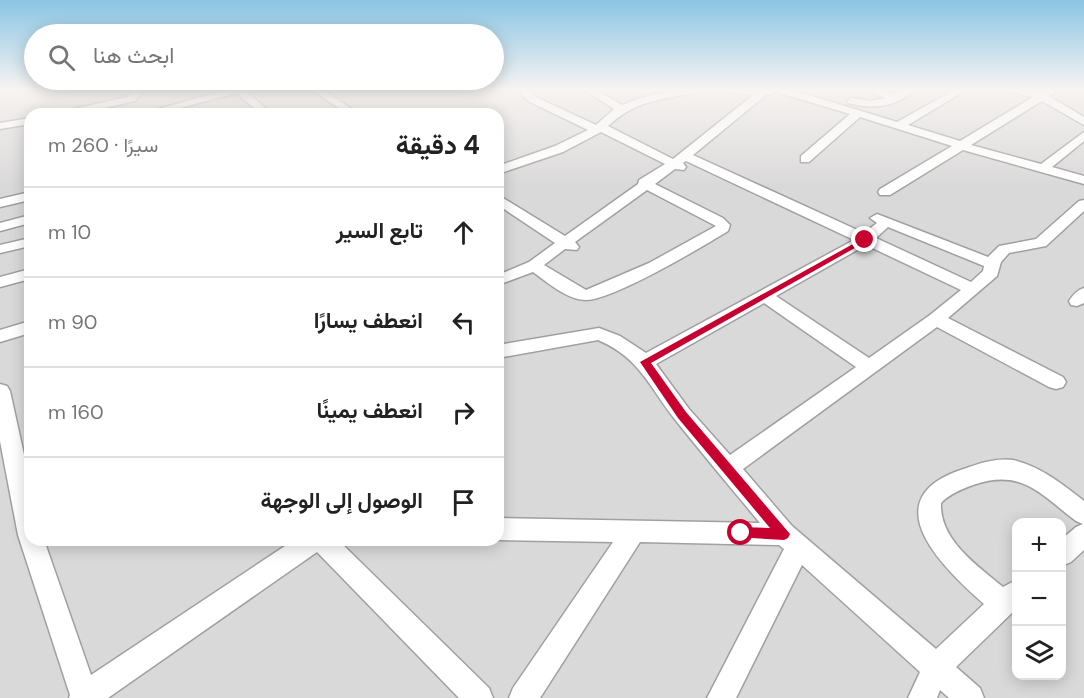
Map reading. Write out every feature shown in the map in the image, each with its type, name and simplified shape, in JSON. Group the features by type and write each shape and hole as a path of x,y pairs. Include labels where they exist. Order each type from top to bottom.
{"street":[{"path":"0,126 24,122"},
{"path":"584,122 682,161 973,289"},
{"path":"504,168 559,149 599,128 606,122"},
{"path":"504,278 533,269 568,245 682,161 728,122"},
{"path":"682,161 729,132 740,122"},
{"path":"805,159 848,122"},
{"path":"883,122 1084,180"},
{"path":"898,126 906,122"},
{"path":"885,192 1003,122"},
{"path":"1044,168 1084,135"},
{"path":"533,269 580,294 593,294 723,228 718,220 648,186"},
{"path":"0,203 24,197"},
{"path":"504,203 568,245"},
{"path":"728,468 936,319 991,273 992,264 1004,249 1041,243 1084,204"},
{"path":"645,362 865,240 881,220 992,264"},
{"path":"0,227 24,221"},
{"path":"0,249 24,243"},
{"path":"0,282 24,275"},
{"path":"764,296 869,367"},
{"path":"936,319 1056,382"},
{"path":"0,336 24,329"},
{"path":"504,349 599,334 607,336 645,362 682,415 791,541 970,698"},
{"path":"0,392 24,506"},
{"path":"922,698 936,668 1010,598 951,554 941,542 929,510 932,497 940,489 968,478 993,469 1009,469 1041,483 1084,514"},
{"path":"504,528 635,530 791,541"},
{"path":"523,698 635,530"},
{"path":"1066,551 1084,535"},
{"path":"721,698 791,541"},
{"path":"34,546 84,698 305,546"},
{"path":"328,546 479,698"}],"shaded area":[{"path":"0,122 24,122 24,546 504,546 504,122 1084,122 1084,698 0,698"}],"route":[{"path":"741,533 784,534 682,415 645,362 865,240"}]}
